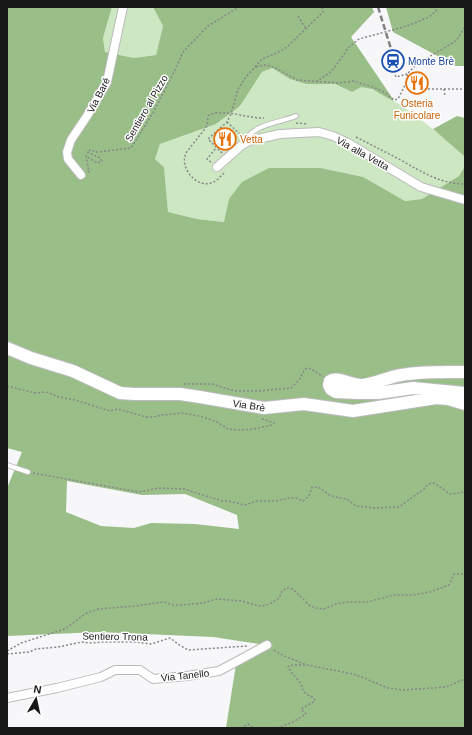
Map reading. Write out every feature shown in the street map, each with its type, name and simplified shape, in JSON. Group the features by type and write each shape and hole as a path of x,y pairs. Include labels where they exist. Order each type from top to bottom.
{"street":[{"name":"Via Baré","path":"82,171 68,158 67,152 71,140 107,82 123,7"},
{"name":"Via alla Vetta","path":"217,167 244,139 307,132 326,133 353,145 421,187 465,200"},
{"name":"Via Brè","path":"7,348 73,371 120,393 180,394 254,407 270,408 304,404 353,411 436,398 448,399 465,404"},
{"path":"465,372 406,374 370,384 360,385 333,379 330,381 329,387 336,392 378,392 413,388 465,393"},
{"name":"Via Tanello","path":"7,698 101,677 115,670 140,670 153,679 220,671 267,645"}],"lane":[{"path":"244,139 267,124 280,122 296,116"},
{"path":"7,465 28,472"}],"path":[{"name":"Sentiero al Pizzo","path":"82,171 89,172 86,156 97,164 102,162 100,158 87,152 90,150 97,152 131,148 153,113 183,52 208,26 239,7"},
{"path":"208,141 214,132 227,122 231,114 238,89 246,77 262,59 287,47 306,30 323,12 322,7"},
{"path":"316,82 332,71 349,47 359,39 407,26 429,17 436,11 436,7"},
{"path":"298,16 306,30"},
{"path":"395,75 396,77 408,74 417,64 456,41 465,27"},
{"path":"256,67 265,65 274,67 297,80 316,82 353,81 384,92 394,100 398,99 408,79"},
{"path":"408,74 408,79 412,90 415,91 465,89"},
{"path":"444,89 445,97"},
{"path":"231,114 265,118 280,122"},
{"path":"227,122 244,139"},
{"path":"208,157 216,148"},
{"path":"180,384 212,384 235,391 259,391 291,388 300,379 304,370 308,368 315,370 317,374 322,376 331,373 333,379"},
{"path":"7,386 35,393 46,392 110,411 118,409 146,417 183,413 203,417 217,422 228,429 254,429 272,425 274,423 252,414 254,407"},
{"path":"28,472 139,492 159,488 184,489 222,501 245,506 257,501 275,501 289,498 296,498 303,501 309,496 312,488 318,487 331,496 347,499 356,506 376,508 399,507 424,489 428,484 434,483 450,494 461,493 465,490"},
{"path":"7,652 21,643 65,629 85,614 98,609 163,602 182,606 217,599 241,601 261,606 270,604 279,598 282,591 287,588 293,589 309,605 315,608 324,609 336,604 347,602 367,602 394,595 413,595 430,592 449,585 454,574 465,574"},
{"name":"Sentiero Trona","path":"7,652 29,652 36,649 58,647 82,642 89,644 103,642 136,642 151,644 170,638 188,650 251,646"},
{"path":"267,645 284,656 307,665 353,674 388,688 404,690 446,687 465,680"},
{"path":"277,728 293,722 306,714 301,709 315,701 314,698 306,694 301,688 299,681 288,667 290,665 307,665"},
{"path":"242,728 248,724 253,728"}],"green space":[{"path":"7,7 112,7 103,38 105,52 134,58 156,55 163,26 153,7 372,7 374,12 351,37 393,101 372,89 361,87 352,92 335,84 306,84 290,79 272,68 262,72 240,106 216,124 160,144 155,159 164,167 168,212 197,219 224,222 229,199 242,182 269,168 321,168 363,177 405,201 422,199 459,176 465,166 465,728 226,728 236,664 273,646 213,637 99,632 7,636 7,488 22,452 7,448","holes":["67,481 142,495 185,494 237,515 239,529 195,524 151,523 134,528 101,526 66,512"]},
{"path":"112,7 153,7 163,26 156,55 134,58 105,52 103,38"},
{"path":"386,7 465,7 465,66 456,66 393,32"},
{"path":"272,68 290,79 306,84 335,84 352,92 361,86 374,90 388,97 443,137 465,157 465,166 459,176 422,199 405,201 362,177 321,168 229,199 225,222 197,219 168,212 164,167 155,159 160,144 216,124 240,106 262,72"},
{"path":"457,116 465,118 465,157 433,129"}],"railway":[{"path":"378,7 392,52"}],"place":[{"name":"Monte Brè","path":"393,61"},
{"name":"Osteria Funicolare","path":"417,83"},
{"name":"Vetta","path":"225,139"}]}
